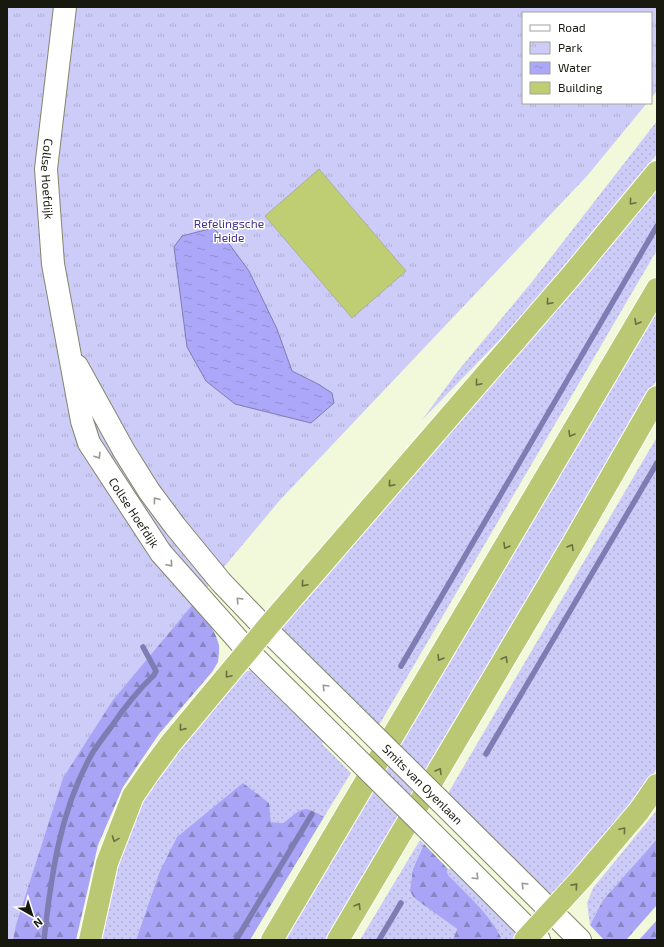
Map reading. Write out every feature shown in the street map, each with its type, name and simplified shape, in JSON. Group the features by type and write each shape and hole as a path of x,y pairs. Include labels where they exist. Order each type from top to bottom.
{"highway":[{"path":"90,940 107,863 133,796 171,743 248,650 571,276 657,172"},
{"path":"272,940 657,288"},
{"path":"338,940 572,545 657,397"},
{"path":"532,938 552,912 639,810 657,784"}],"main road":[{"name":"Collse Hoefdijk","path":"65,7 46,169 53,264 82,421 89,443 161,553 248,650"},
{"name":"Collse Hoefdijk","path":"68,350 124,451 149,491 175,526 221,582 266,629"},
{"name":"Smits van Oyenlaan","path":"266,629 580,940"},
{"path":"248,650 448,849 532,938"}],"green space":[{"path":"7,7 154,556 211,626 219,645 218,662 212,672 159,734 123,787 98,845 76,940 7,940"},
{"name":"Refelingsche Heide","path":"7,7 657,7 657,91 652,97 652,12 522,12 522,104 646,104 587,176 280,500 113,700 63,778 16,925 13,940 7,940"},
{"path":"657,121 657,154 599,226 514,325 422,420 458,371 531,283"},
{"path":"657,189 657,250 379,725 279,628 558,307"},
{"path":"657,307 657,379 471,699 327,940 284,940"},
{"path":"657,437 657,767 652,777 630,807 552,897 546,897 447,795"},
{"path":"253,670 325,741 322,744 351,773 324,817 306,809 299,811 283,823 271,822 268,803 243,784 159,873 136,940 98,940 117,851 136,805 164,761 237,679 247,671"},
{"path":"243,783 269,803 271,822 283,823 299,811 306,809 324,817 250,940 136,940 159,873 177,837"},
{"path":"657,810 657,839 603,900 590,925 587,903 593,888"},
{"path":"657,839 657,905 626,940 604,940 590,925 603,900"},
{"path":"420,840 424,844 413,869 414,898 457,929 454,939 360,940"},
{"path":"424,844 448,869 447,872 449,876 490,920 501,937 500,940 453,940 457,929 414,898 410,891 413,869"},
{"path":"448,869 453,869 517,931 516,940 500,940 501,936 475,902 449,876 447,872"},
{"path":"657,920 657,940 639,940"}],"water":[{"path":"213,228 227,241 249,271 277,329 292,371 332,393 334,403 311,423 235,404 206,381 187,347 174,247 182,236"}],"building":[{"path":"319,169 406,271 352,318 265,216"}],"waterway":[{"path":"401,666 657,226"},
{"path":"486,754 657,463"},
{"path":"44,940 54,867 72,796 93,752 131,700 156,671 143,647"},
{"path":"236,940 312,814"},
{"path":"379,940 401,903"}]}
